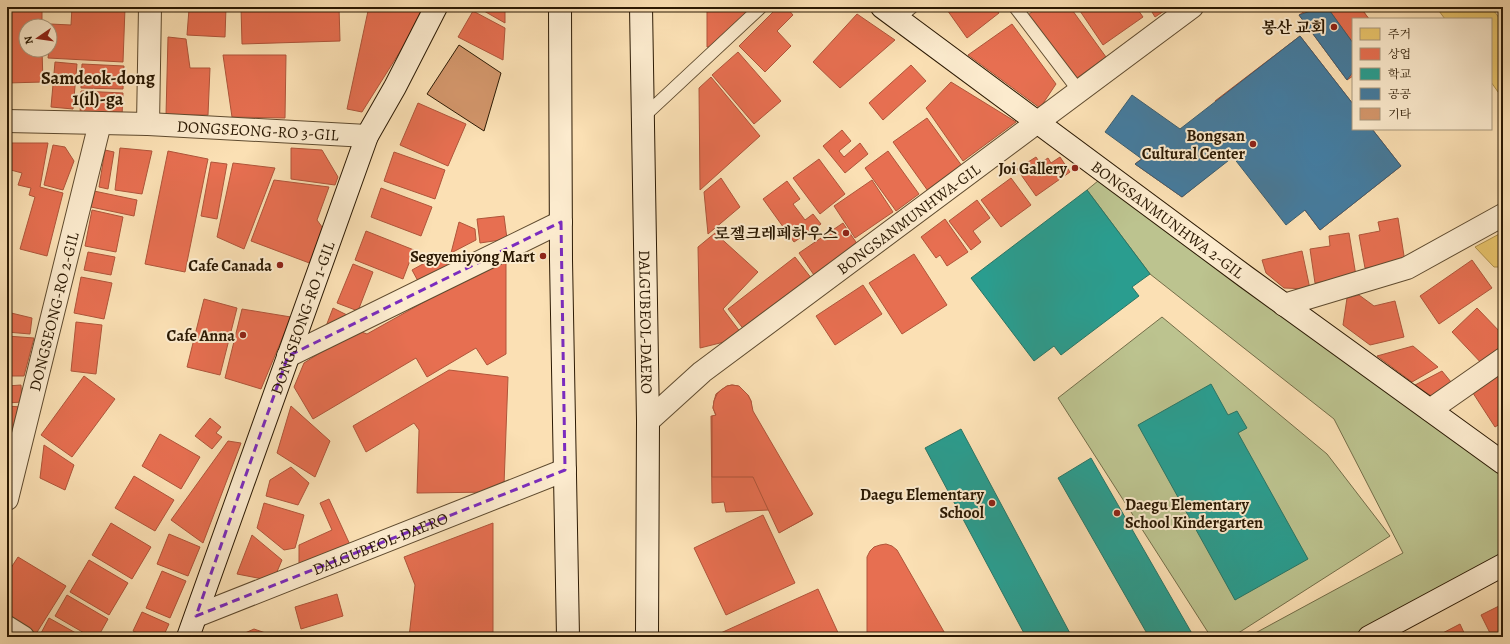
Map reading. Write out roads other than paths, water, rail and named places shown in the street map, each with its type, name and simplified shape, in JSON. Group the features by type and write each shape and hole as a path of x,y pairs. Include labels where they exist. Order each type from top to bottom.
{"street":[{"path":"148,124 150,7"},
{"name":"DONGSEONG-RO 1-GIL","path":"188,637 367,136 395,87 436,7"},
{"path":"560,7 561,222 568,637"},
{"name":"DALGUBEOL-DAERO","path":"641,7 648,421 647,637"},
{"name":"BONGSANMUNHWA-GIL","path":"648,421 702,372 1192,7"},
{"name":"BONGSANMUNHWA 2-GIL","path":"897,11 1037,122 1284,305 1503,463"},
{"name":"DONGSEONG-RO 3-GIL","path":"7,120 148,124 367,136"},
{"name":"DONGSEONG-RO 2-GIL","path":"7,499 100,123"},
{"path":"1284,305 1407,268 1503,215"},
{"path":"288,356 561,222"},
{"path":"1430,410 1503,360"},
{"name":"DALGUBEOL-DAERO","path":"196,616 565,470"},
{"path":"1369,637 1503,565"}],"lane":[{"path":"642,118 761,7"},
{"path":"1015,7 1079,91"}],"place":[{"name":"봉산 교회","path":"1334,27"},
{"name":"Bongsan Cultural Center","path":"1253,144"},
{"name":"Joi Gallery","path":"1075,168"},
{"name":"로젤크레페하우스","path":"846,233"},
{"name":"Segyemiyong Mart","path":"543,256"},
{"name":"Cafe Canada","path":"280,265"},
{"name":"Cafe Anna","path":"243,335"},
{"name":"Daegu Elementary School","path":"992,503"},
{"name":"Daegu Elementary School Kindergarten","path":"1117,513"}],"district":[{"name":"Samdeok-dong 1(il)-ga","path":"98,88"}]}
